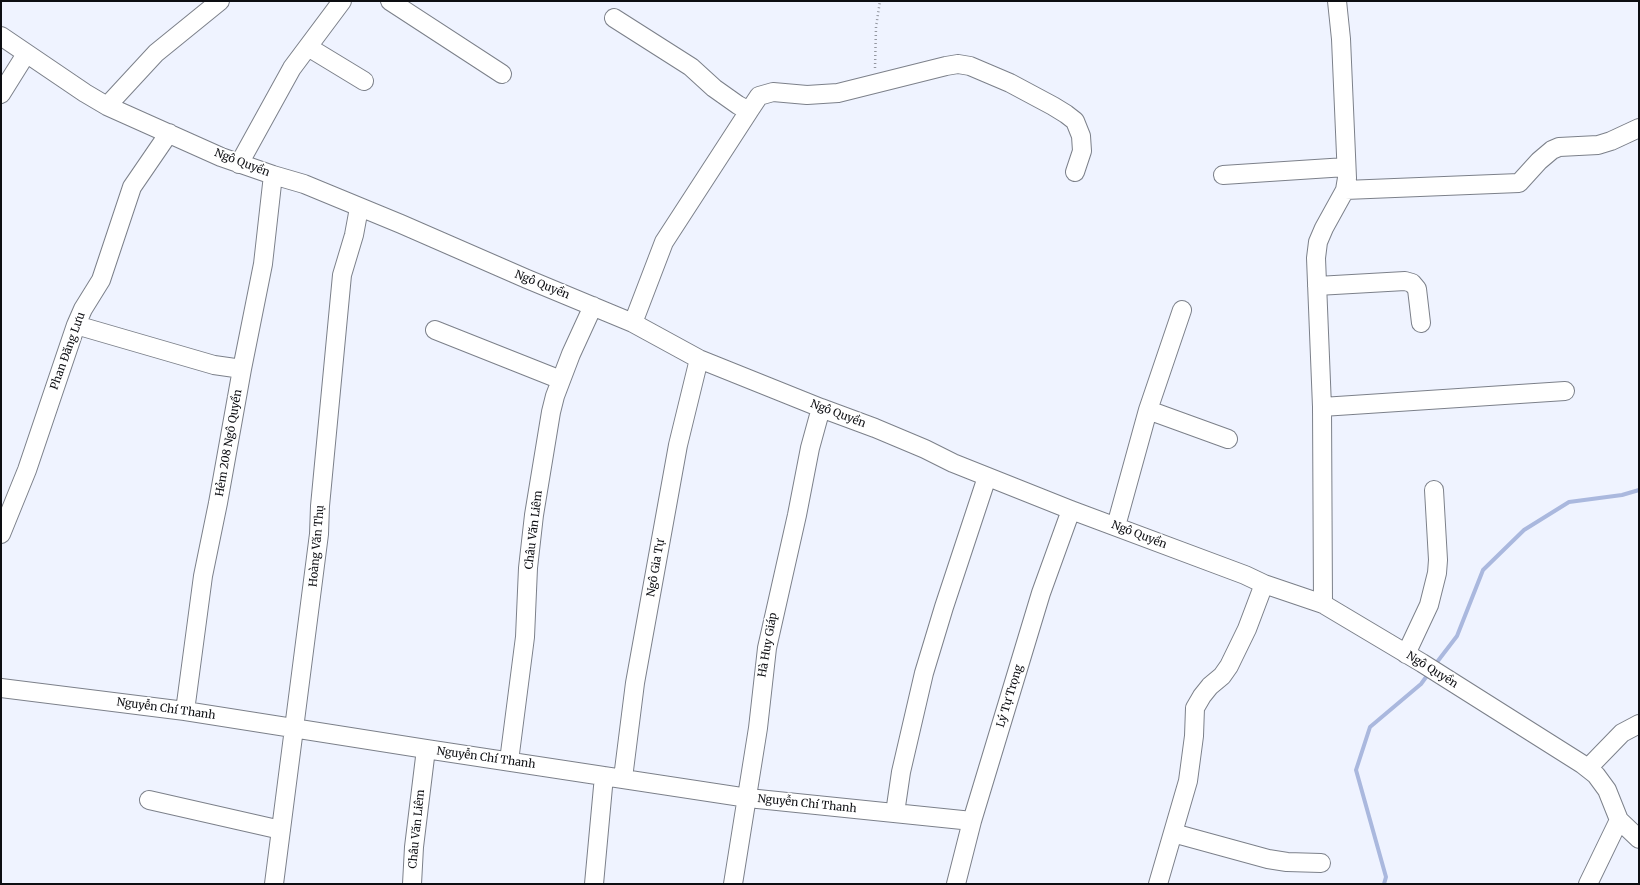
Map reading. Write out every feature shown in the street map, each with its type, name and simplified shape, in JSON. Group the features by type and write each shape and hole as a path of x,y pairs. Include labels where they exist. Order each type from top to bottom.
{"street":[{"path":"107,106 156,53 220,1"},
{"path":"239,164 292,68 342,1"},
{"path":"390,1 502,74"},
{"path":"1323,604 1322,407 1316,258 1318,242 1345,190 1347,178 1341,40 1337,1"},
{"path":"614,18 686,63 714,88 749,111"},
{"name":"Ngô Quyền","path":"1,36 26,54 107,106 239,164 318,189 359,208 401,224 633,323 699,359 882,431 987,477 1245,575 1264,584 1323,604 1567,753 1588,768 1596,775 1607,790 1619,820 1639,839"},
{"path":"308,47 364,81"},
{"path":"1,94 26,54"},
{"path":"633,323 664,242 759,96 773,92 807,95 838,93 958,64 983,70 1053,106 1075,121 1081,136 1082,151 1076,172"},
{"path":"1345,190 1519,183 1539,161 1552,150 1559,147 1598,145 1611,141 1639,128"},
{"name":"Phan Đăng Lưu","path":"1,534 27,470 76,325 83,309 96,291 101,280 132,187 169,133"},
{"path":"1223,175 1346,167"},
{"name":"Hẻm 208 Ngô Quyền","path":"185,711 203,576 242,370 264,264 273,175"},
{"name":"Hoàng Văn Thụ","path":"274,884 319,534 320,506 342,275 354,235 359,208"},
{"path":"1317,286 1405,281 1412,283 1417,289 1421,323"},
{"name":"Châu Văn Liêm","path":"509,761 525,637 528,568 534,515 551,412 571,354 593,306"},
{"path":"1116,526 1148,410 1182,310"},
{"path":"76,325 207,363 242,370"},
{"path":"435,330 561,380"},
{"name":"Ngô Gia Tự","path":"623,778 635,683 678,445 699,359"},
{"path":"1322,407 1565,392"},
{"name":"Hà Huy Giáp","path":"734,884 748,798 767,648 797,515 810,448 821,408"},
{"path":"1148,410 1228,439"},
{"path":"895,813 901,772 924,673 946,600 987,477"},
{"path":"1414,659 1429,605 1438,560 1434,490"},
{"name":"Lý Tự Trọng","path":"956,884 972,821 1041,594 1071,510"},
{"path":"1158,884 1188,781 1194,736 1195,708 1210,686 1222,676 1229,666 1247,629 1264,584"},
{"name":"Nguyễn Chí Thanh","path":"1,688 185,711 295,727 426,750 509,761 748,798 972,821"},
{"path":"1588,768 1622,733 1639,724"},
{"name":"Châu Văn Liêm","path":"412,884 414,847 426,750"},
{"path":"594,884 604,776"},
{"path":"149,800 281,830"},
{"path":"1588,884 1619,820"},
{"path":"1173,834 1268,859 1287,862 1321,863"}],"path":[{"path":"874,85 876,27 880,1"}],"waterway":[{"path":"1434,666 1457,636 1483,570 1524,530 1569,502 1622,495 1639,490"},
{"path":"1384,884 1386,877 1356,770 1370,727 1421,684 1429,673"}]}
